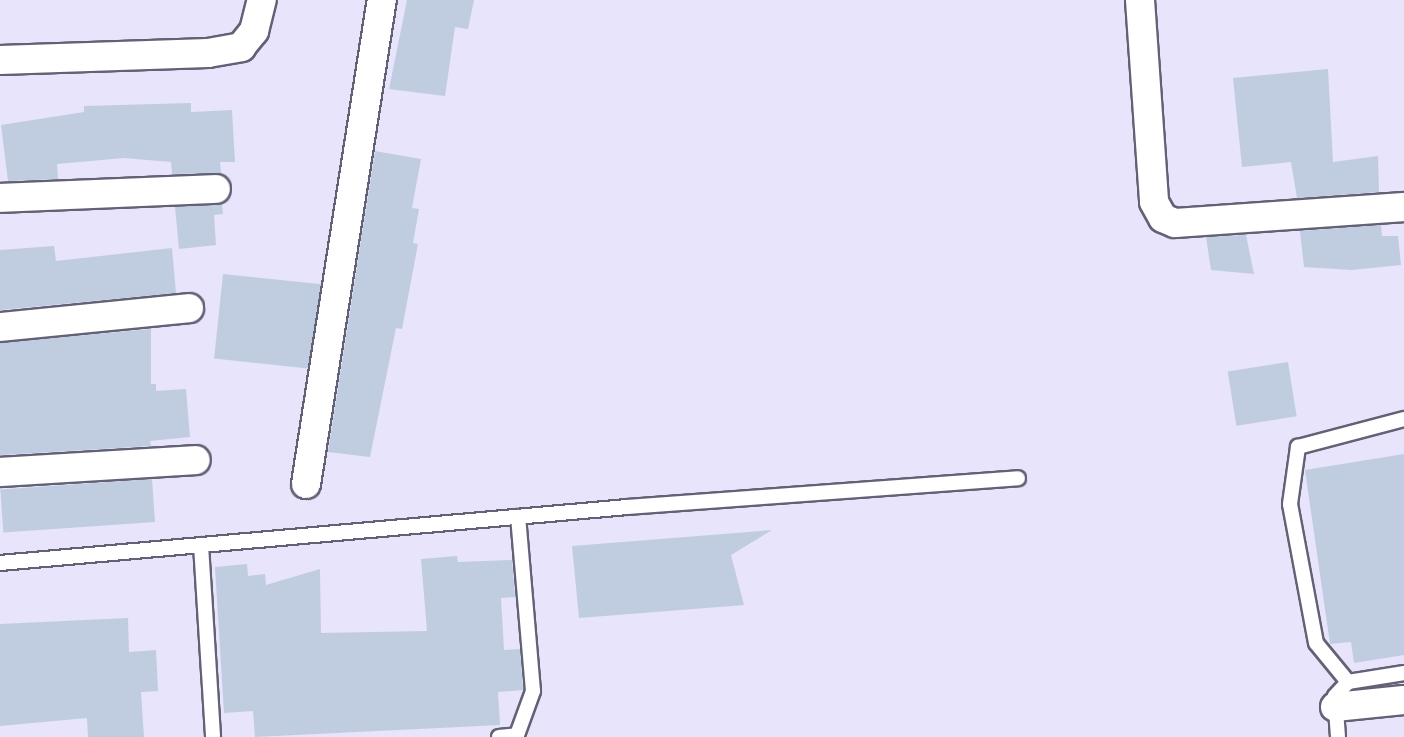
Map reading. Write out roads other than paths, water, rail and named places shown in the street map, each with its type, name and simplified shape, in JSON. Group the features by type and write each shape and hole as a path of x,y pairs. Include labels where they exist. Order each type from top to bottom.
{"street":[{"path":"0,60 208,53 241,47 254,32 262,0"},
{"path":"306,484 382,0"},
{"path":"1140,0 1154,202 1163,218 1175,223 1404,206"},
{"path":"0,198 216,189"},
{"path":"0,327 189,308"},
{"path":"0,472 196,460"},
{"path":"1335,707 1404,700"}],"lane":[{"path":"1348,682 1316,643 1290,504 1298,447 1404,419"},
{"path":"0,563 518,517 1018,478"},
{"path":"499,737 517,735 533,691 518,517"},
{"path":"201,545 213,737"},
{"path":"1338,737 1335,696 1348,682 1404,673"}]}
